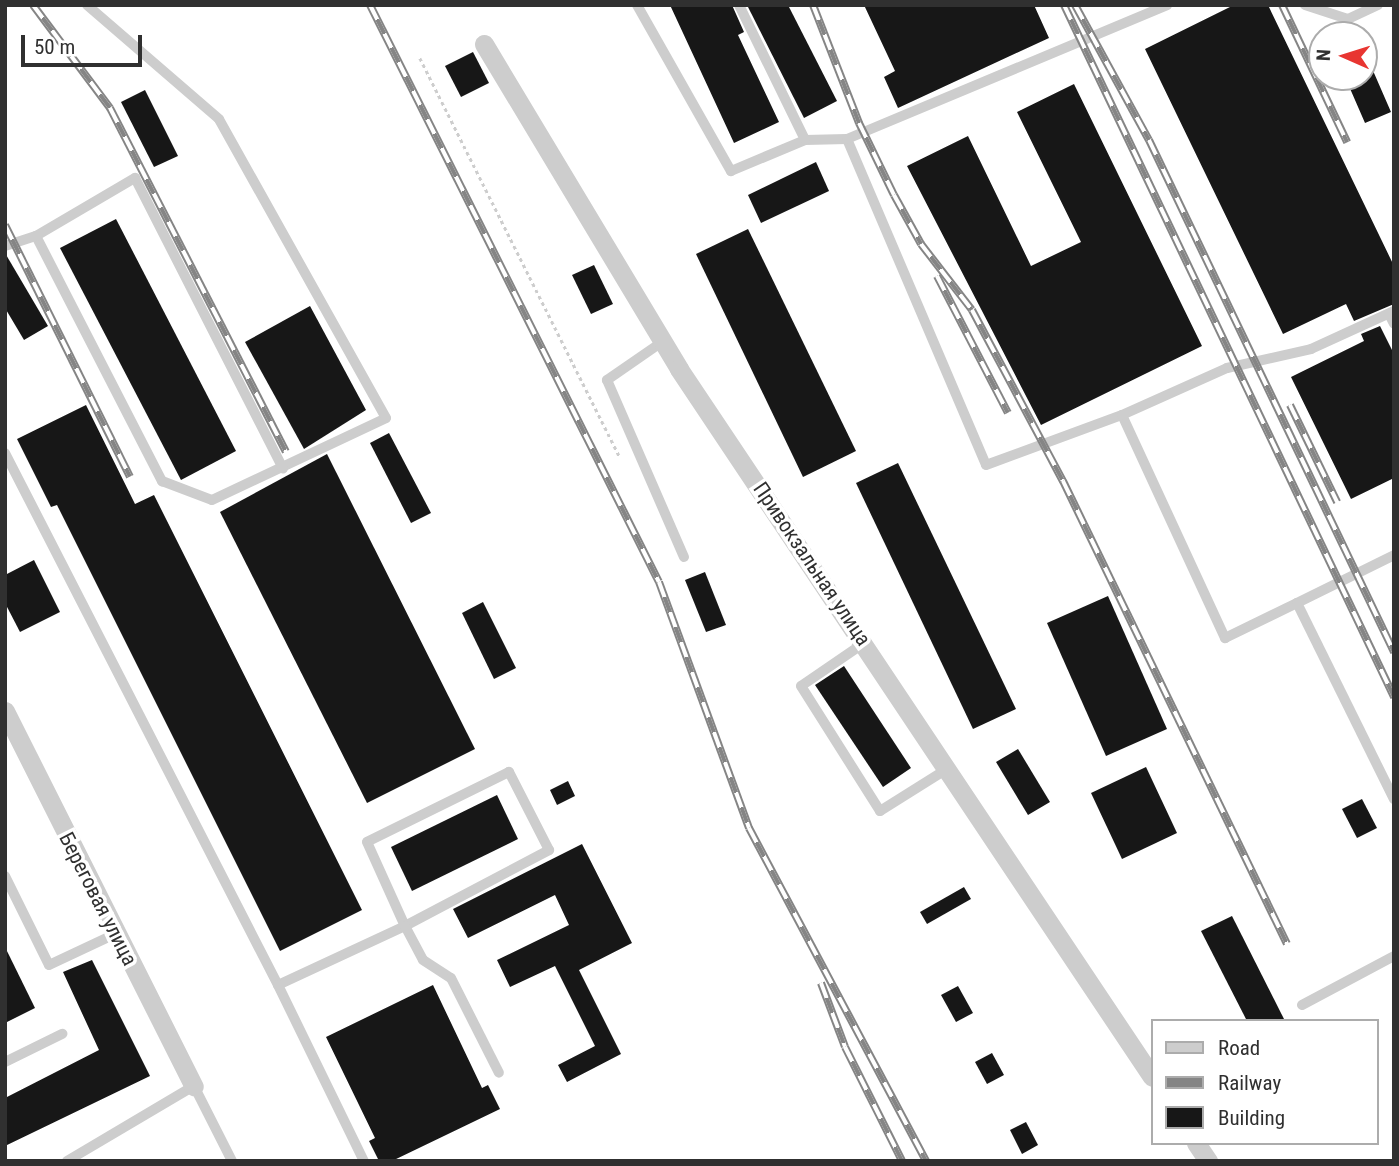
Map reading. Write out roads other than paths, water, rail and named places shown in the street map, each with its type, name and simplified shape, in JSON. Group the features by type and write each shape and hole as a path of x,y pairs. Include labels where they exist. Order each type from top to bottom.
{"street":[{"name":"Привокзальная улица","path":"484,44 663,342 1150,1074"},
{"name":"Береговая улица","path":"5,711 115,934 194,1086"},
{"path":"1197,1145 1208,1161"}],"lane":[{"path":"36,236 162,481 212,500 283,469 386,418 219,119 86,5"},
{"path":"637,5 731,171 806,140 846,139 1167,5"},
{"path":"739,5 806,140"},
{"path":"1305,5 1348,19 1378,5"},
{"path":"846,139 986,465 1122,415 1227,368 1311,349 1392,316"},
{"path":"5,246 36,236 135,178 283,469"},
{"path":"663,342 607,380 684,556"},
{"path":"1122,415 1225,638 1394,555"},
{"path":"5,453 278,985 364,1161"},
{"path":"1297,603 1394,799"},
{"path":"864,643 802,686 880,811 948,768"},
{"path":"278,985 405,926 549,850 509,772 367,842 405,926 423,960 451,978 499,1073"},
{"path":"5,876 49,965 115,934"},
{"path":"1301,1005 1394,956"},
{"path":"5,1062 62,1034"},
{"path":"68,1161 194,1086 232,1161"}],"railway":[{"path":"33,5 110,108 286,452"},
{"path":"370,5 659,582 749,828 926,1161"},
{"path":"813,5 859,123 894,195 921,244 972,310 1063,481 1287,944"},
{"path":"1064,5 1394,697"},
{"path":"1075,5 1149,140 1394,652"},
{"path":"1282,5 1347,142"},
{"path":"5,225 130,477"},
{"path":"937,276 1008,413"},
{"path":"1290,405 1337,502"},
{"path":"821,983 845,1047 902,1161"}]}
